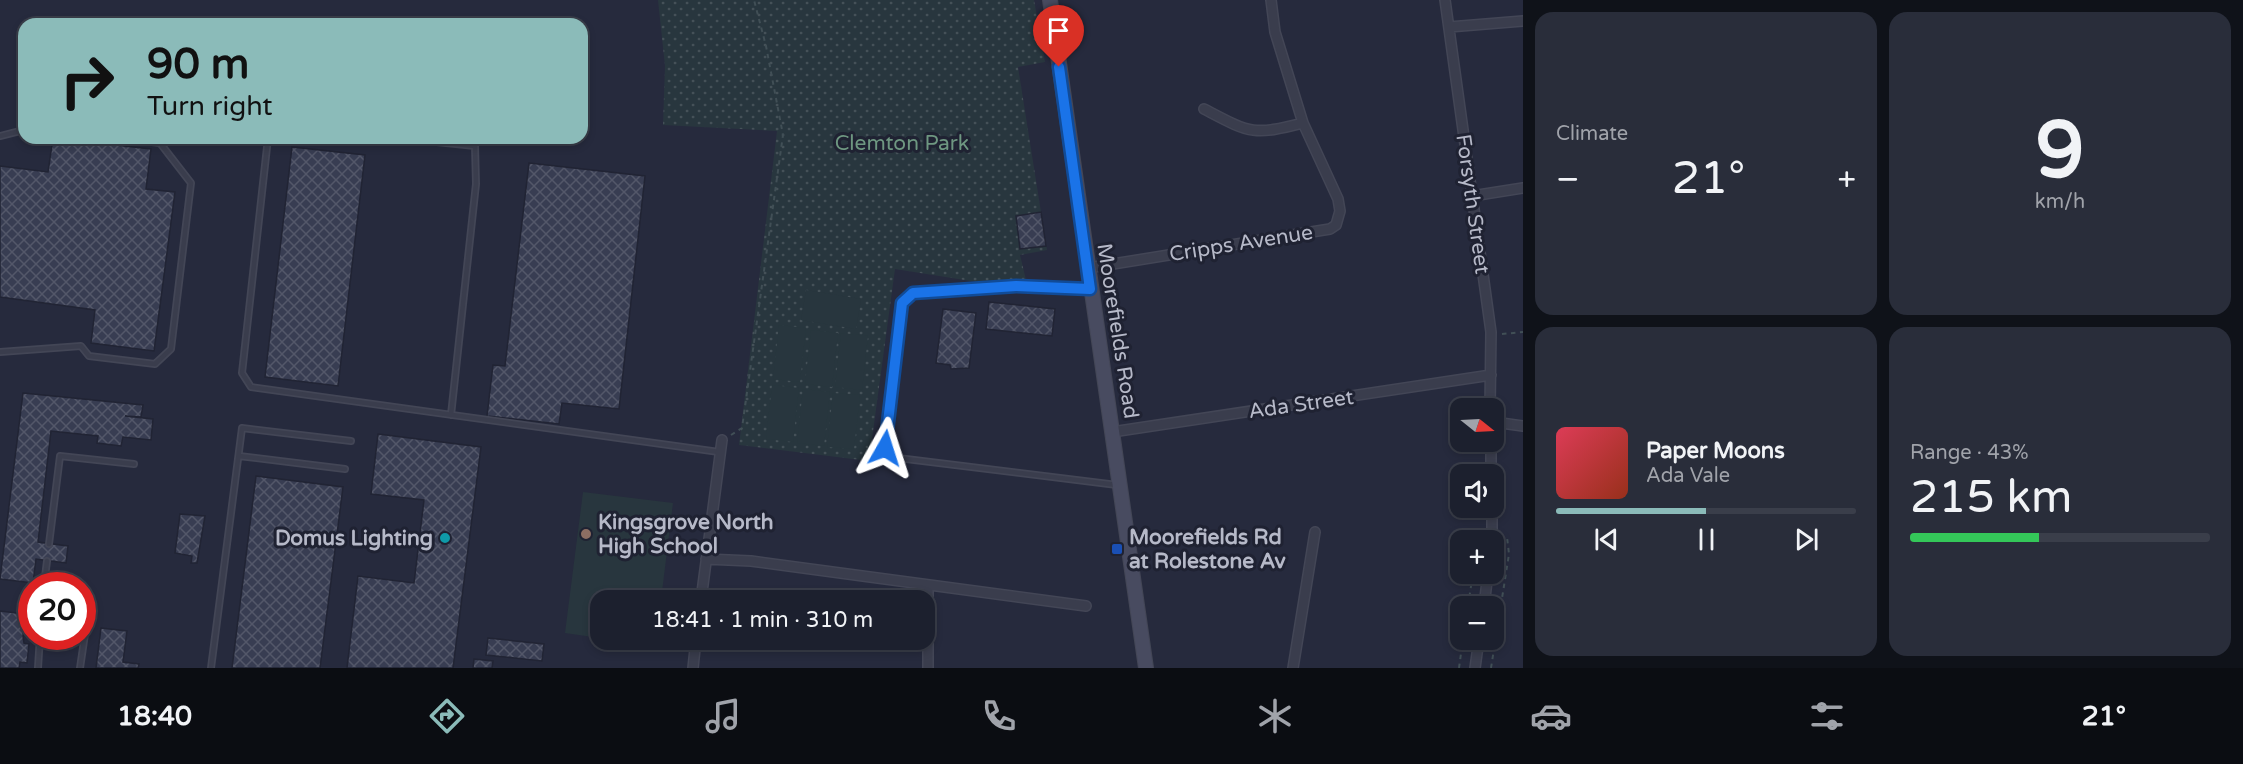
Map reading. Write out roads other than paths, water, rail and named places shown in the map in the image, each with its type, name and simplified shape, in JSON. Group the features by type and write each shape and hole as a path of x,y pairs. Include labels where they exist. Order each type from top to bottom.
{"main road":[{"name":"Moorefields Road","path":"1050,0 1146,668"}],"street":[{"name":"Cripps Avenue","path":"1088,268 1333,228 1339,218 1338,199 1303,123 1275,32 1271,0"},
{"name":"Forsyth Street","path":"1445,0 1491,332 1490,398"},
{"path":"1449,27 1523,21"},
{"path":"1204,109 1238,127 1257,132 1303,123"},
{"path":"1472,196 1523,188"},
{"name":"Ada Street","path":"1112,432 1491,375"},
{"path":"1504,423 1523,426"},
{"path":"702,590 722,440"},
{"path":"1293,668 1315,532"},
{"path":"706,559 751,561 1086,606"},
{"path":"928,586 928,668"},
{"path":"693,668 695,650"},
{"path":"1475,668 1477,650"}],"lane":[{"path":"0,136 18,132"},
{"path":"0,351 81,346 89,356 155,364 171,349 191,183 161,144"},
{"path":"267,144 242,373 251,387 720,452"},
{"path":"451,415 476,184 475,146 456,144"},
{"path":"1090,289 1016,286 913,293 902,303 885,448 898,458 1120,486"},
{"path":"211,668 242,428 351,441"},
{"path":"49,544 60,456 134,464"},
{"path":"239,456 345,469"},
{"path":"46,572 47,561"},
{"path":"38,668 39,650"},
{"path":"80,668 83,650"}],"place":[{"name":"Kingsgrove North High School","path":"586,534"},
{"name":"Domus Lighting","path":"445,538"},
{"name":"Moorefields Rd at Rolestone Av","path":"1117,549"}],"park label":[{"name":"Clemton Park","path":"902,143"}]}
